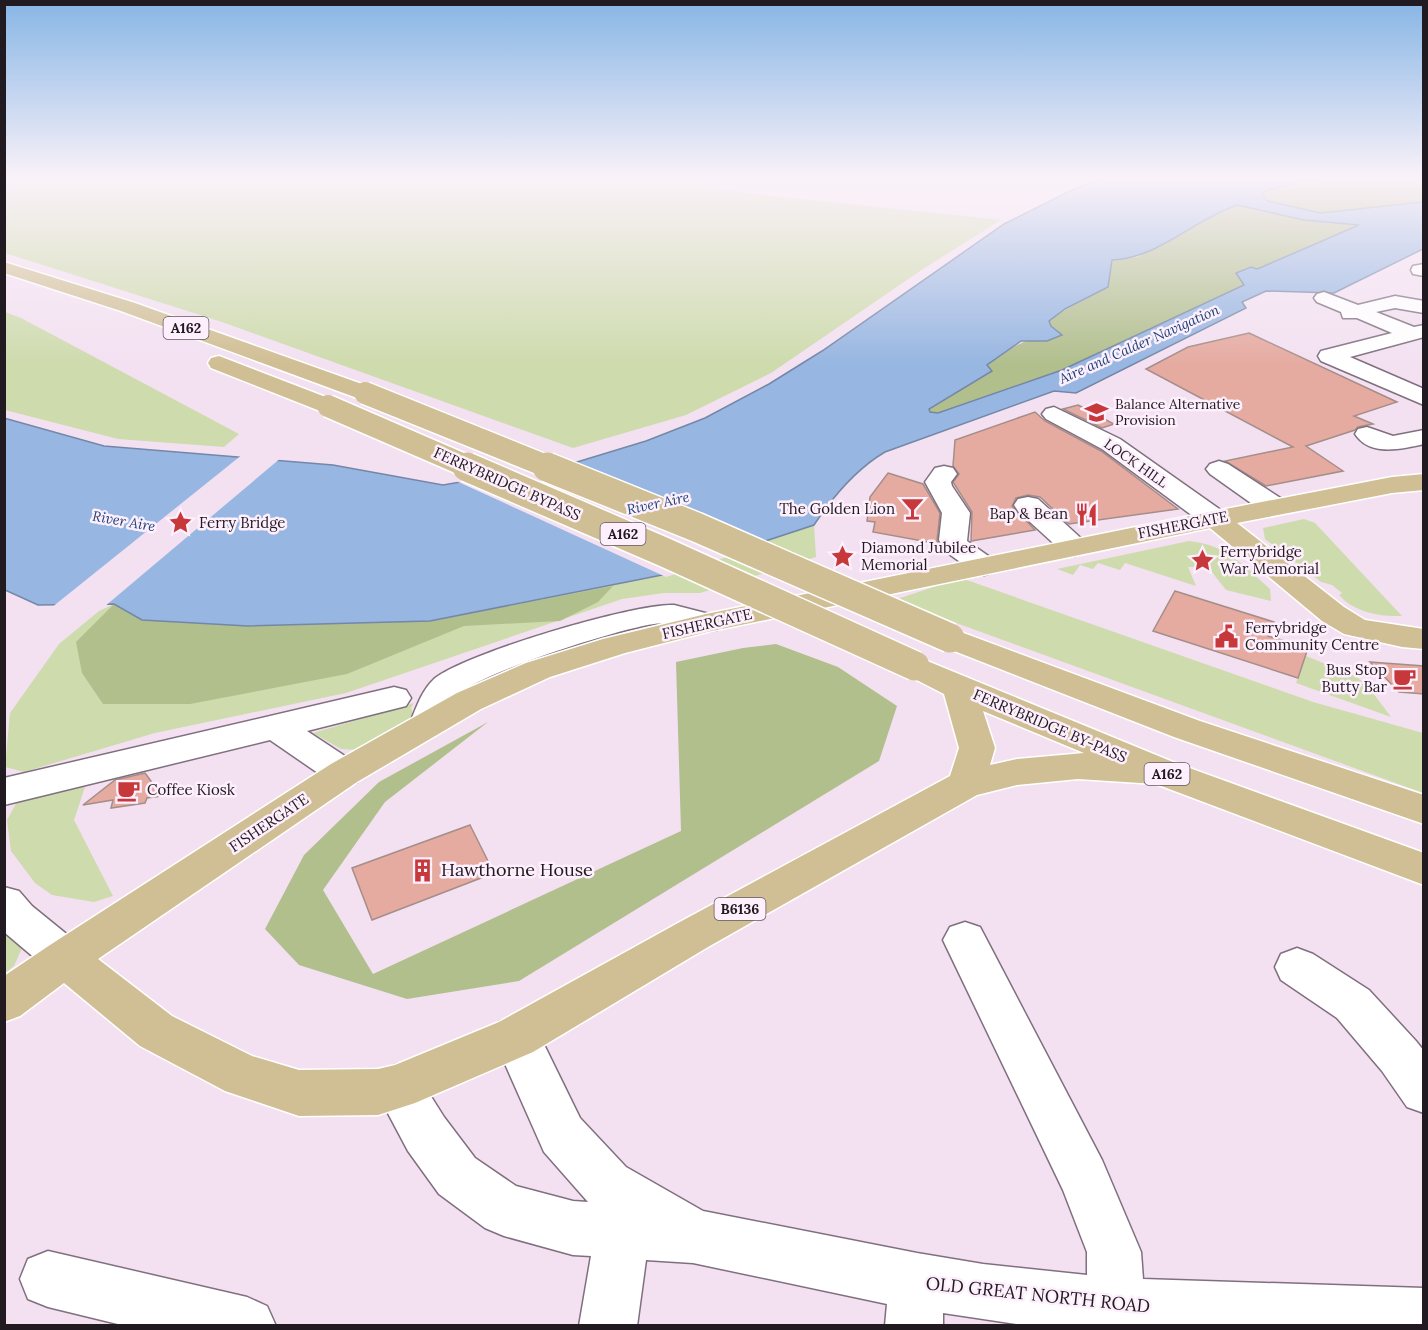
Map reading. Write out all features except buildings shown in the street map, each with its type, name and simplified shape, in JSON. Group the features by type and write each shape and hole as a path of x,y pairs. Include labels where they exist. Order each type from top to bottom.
{"main road":[{"name":"FERRYBRIDGE BYPASS","path":"4,267 128,307 365,393 696,527 950,638 1187,729 1424,810"},
{"name":"FERRYBRIDGE BYPASS","path":"202,357 328,406 664,552 915,666"},
{"name":"FISHERGATE","path":"4,1002 65,958 344,773 469,701 538,670 614,646 706,623 1275,507 1392,485 1424,482"},
{"path":"1215,519 1340,619 1355,627 1424,639"},
{"name":"FERRYBRIDGE BY-PASS","path":"915,666 959,688 1160,771 1424,869"},
{"path":"959,688 977,748 966,784"},
{"path":"966,784 1017,772 1078,766 1160,771"},
{"name":"B6136","path":"65,958 156,1031 242,1075 299,1092 378,1092 398,1087 516,1036 966,784"}],"street":[{"path":"1412,337 1322,313 1314,300 1361,305 1400,301 1424,307"},
{"path":"1336,318 1361,305"},
{"path":"1361,305 1412,337"},
{"path":"1412,337 1329,356 1424,398"},
{"path":"1398,387 1424,381"},
{"name":"LOCK HILL","path":"1054,414 1120,435 1215,519"},
{"path":"1367,434 1385,443 1394,444 1424,437"},
{"path":"1219,469 1275,507"},
{"path":"944,474 940,478 939,486 956,513 953,540 958,549 984,566"},
{"path":"1028,505 1074,548"},
{"path":"4,792 394,698"},
{"path":"276,727 344,773"},
{"path":"4,903 17,918 65,958"},
{"path":"965,940 1084,1178 1114,1252 1117,1307"},
{"path":"1297,967 1353,1004 1399,1056 1424,1091"},
{"name":"OLD GREAT NORTH ROAD","path":"516,1036 529,1069 562,1135 608,1185 693,1236"},
{"name":"OLD GREAT NORTH ROAD","path":"398,1087 426,1134 457,1176 504,1209 573,1228 693,1236 853,1270 916,1303 983,1292 1117,1307 1424,1317"},
{"path":"609,1326 622,1231"},
{"path":"48,1279 247,1326"}],"green space":[{"path":"5,240 969,240 771,373 686,415 573,448 222,322 5,253"},
{"path":"1167,240 1325,240 1262,267 1236,273 1245,285 1062,370 938,413 930,412 929,409 991,372 987,366 1003,353 1057,330 1051,326 1049,321 1056,315 1108,287 1111,260 1137,257"},
{"path":"5,312 21,318 239,434 224,447 118,439 5,410"},
{"path":"1304,519 1315,523 1402,616 1385,616 1352,606 1339,595 1342,593 1332,585 1321,582 1265,539 1263,528"},
{"path":"814,525 816,557 700,593 664,593 622,599 346,693 155,733 24,772 5,767 10,713 59,644 99,611 114,604 430,621 662,575"},
{"path":"1189,541 1214,547 1243,564 1270,589 1271,601 1226,590 1208,567 1188,567 1196,586 1125,563 1120,570 1098,563 1093,569 1080,565 1073,575 1057,569"},
{"path":"961,578 1313,702 1423,733 1423,793 959,624 897,599"},
{"path":"613,586 598,602 560,621 464,626 347,674 190,704 103,704 82,673 76,642 114,604 142,620 248,626 430,621"},
{"path":"776,644 838,667 897,706 879,761 519,981 407,999 299,965 265,929 304,855 379,782 488,722 385,802 323,890 373,974 681,831 676,662 743,648"},
{"path":"1306,656 1355,676 1367,685 1391,717 1296,683"},
{"path":"414,703 411,708 416,720 357,750 341,749 313,733"},
{"path":"87,781 74,820 113,896 94,902 52,895 35,883 11,851 7,820 18,800"},
{"path":"4,930 17,938 22,948 14,966 5,973"}],"water":[{"path":"981,240 1171,240 1145,253 1112,260 1108,287 1065,309 1049,321 1051,326 1062,335 1047,341 1021,341 987,365 992,371 929,409 930,412 938,413 1062,370 1244,285 1236,273 1251,267 1257,269 1324,240 1423,240 1423,249 1334,293 1266,291 1242,302 1246,308 1076,393 1054,391 885,452 845,485 814,525 662,575 430,621 248,626 142,620 114,604 38,605 5,590 4,418 104,446 333,465 443,485 577,462 646,441 705,418 769,384 822,351"}],"pier":[{"name":"Ferry Bridge","path":"243,454 282,457 104,607 51,608"},
{"path":"565,461 766,544 666,577 454,480"}],"place":[{"name":"Balance Alternative Provision","path":"1097,412"},
{"name":"The Golden Lion","path":"913,509"},
{"name":"Bap & Bean","path":"1086,514"},
{"name":"Ferry Bridge","path":"181,523"},
{"name":"Diamond Jubilee Memorial","path":"843,557"},
{"name":"Ferrybridge War Memorial","path":"1202,561"},
{"name":"Ferrybridge Community Centre","path":"1227,637"},
{"name":"Bus Stop Butty Bar","path":"1405,679"},
{"name":"Coffee Kiosk","path":"129,790"},
{"name":"Hawthorne House","path":"423,870"}],"water label":[{"name":"Aire and Calder Navigation","path":"1139,344"},
{"name":"River Aire","path":"658,503"},
{"name":"River Aire","path":"124,521"}]}
